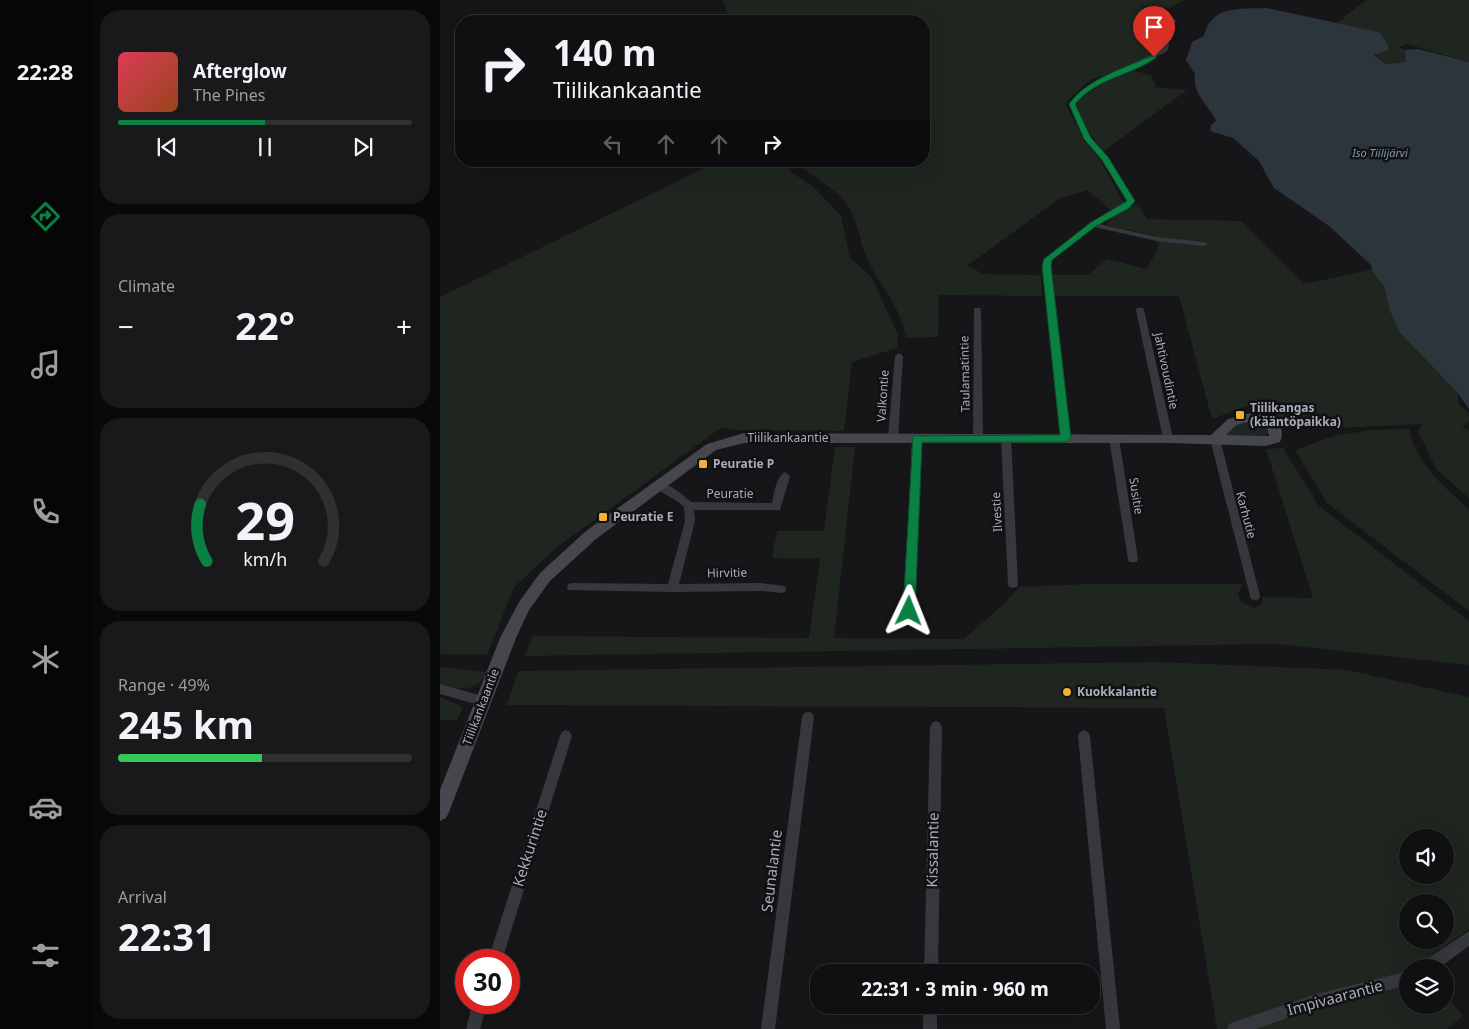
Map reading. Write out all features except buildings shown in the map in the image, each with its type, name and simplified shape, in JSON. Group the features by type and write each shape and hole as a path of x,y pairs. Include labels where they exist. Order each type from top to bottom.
{"street":[{"path":"1066,438 1046,266 1052,254 1131,201 1105,158 1088,139 1072,104 1078,96 1107,78 1147,61 1165,50 1170,44 1162,34 1174,20"},
{"path":"1093,225 1157,239 1204,244"},
{"name":"Taulamatintie","path":"977,310 978,438"},
{"name":"Jahtivoudintie","path":"1140,310 1168,438"},
{"name":"Valkontie","path":"893,438 899,356"},
{"name":"Tiilikankaantie","path":"440,812 517,619 545,577 584,541 712,447 744,438 1215,439"},
{"name":"Ilvestie","path":"1006,438 1013,584"},
{"name":"Susitie","path":"1114,438 1133,559"},
{"path":"909,611 916,439"},
{"name":"Karhutie","path":"1215,439 1255,596"},
{"name":"Peuratie","path":"659,486 680,498 689,506 776,507 785,476"},
{"path":"672,588 690,521 689,506"},
{"name":"Hirvitie","path":"572,587 761,587 782,589"},
{"path":"440,689 483,701"},
{"name":"Seunalantie","path":"768,1029 808,717"},
{"name":"Kissalantie","path":"931,964 936,727"},
{"name":"Kekkurintie","path":"498,949 566,736"},
{"path":"1084,736 1113,1029"},
{"path":"1439,959 1469,938"},
{"name":"Impivaarantie","path":"1234,1029 1313,1002 1399,980"},
{"path":"473,1029 477,1014"},
{"path":"930,1014 930,1029"}],"shaded area":[{"path":"723,0 1185,0 1170,8 1142,7 1142,36 1157,41 1161,48 1132,66 1090,80 1065,103 1084,141 1098,157 1124,203 1111,211 1088,190 1060,198 967,266 984,274 1037,275 1041,277 1042,296 939,295 938,337 906,338 895,306 867,259 851,210 835,191 801,167 930,167 930,15 728,15"},
{"path":"1366,0 1469,0 1469,62 1407,44 1398,47 1405,50 1407,62 1386,64 1374,54 1379,32 1337,23"},
{"path":"1131,70 1151,75 1156,87 1187,90 1104,151 1086,127 1075,102 1109,79"},
{"path":"707,167 787,167 791,172 815,188 841,216 850,258 871,276 898,335 897,348 852,362 844,431 733,430 722,427 556,548 514,587 487,655 440,654 440,297"},
{"path":"1138,204 1147,219 1241,221 1304,284 1371,270 1385,288 1389,309 1399,332 1457,392 1459,405 1469,413 1469,421 1462,427 1469,431 1469,498 1436,469 1418,431 1423,424 1314,429 1246,406 1212,419 1179,296 1055,296 1053,275 1088,275 1107,259 1147,269 1159,246 1153,235 1105,225 1118,213"},
{"path":"1254,419 1265,421 1272,432 1265,435 1224,436 1237,424"},
{"path":"1409,429 1418,453 1432,474 1469,509 1469,611 1327,503 1295,450 1334,436 1371,430"},
{"path":"835,447 855,447 834,638 964,639 1005,603 1019,587 1088,584 1243,584 1238,594 1241,602 1255,608 1262,604 1263,597 1313,598 1266,449 1283,448 1319,506 1469,621 1469,665 1277,644 525,656 532,636 809,638 820,559 772,558 777,531 824,531"},
{"path":"1157,662 1347,670 1469,697 1469,929 1454,940 1454,894 1399,894 1399,949 1441,949 1427,959 1399,959 1399,1014 1454,1014 1454,1004 1463,1016 1447,1029 1217,1029 1164,708 507,705 518,671"},
{"path":"440,667 486,672 483,679 473,686 454,688 440,685"},
{"path":"440,697 463,707 457,720 440,720"}],"water":[{"name":"Iso Tiilijärvi","path":"1266,8 1379,32 1388,45 1388,50 1374,55 1386,64 1406,62 1405,50 1418,49 1469,62 1469,409 1457,392 1399,332 1389,309 1385,288 1372,271 1371,265 1329,226 1274,188 1259,161 1233,138 1210,131 1211,125 1216,121 1198,93 1195,74 1186,60 1192,42 1204,36 1213,19 1220,14 1237,9"}],"place":[{"name":"Tiilikangas (kääntöpaikka)","path":"1240,415"},
{"name":"Peuratie P","path":"703,464"},
{"name":"Peuratie E","path":"603,517"},
{"name":"Kuokkalantie","path":"1067,692"}],"route":[{"path":"909,611 916,439 1066,438 1046,266 1052,254 1131,201 1105,158 1090,143 1072,104 1073,100 1078,96 1107,78 1154,57"}]}
